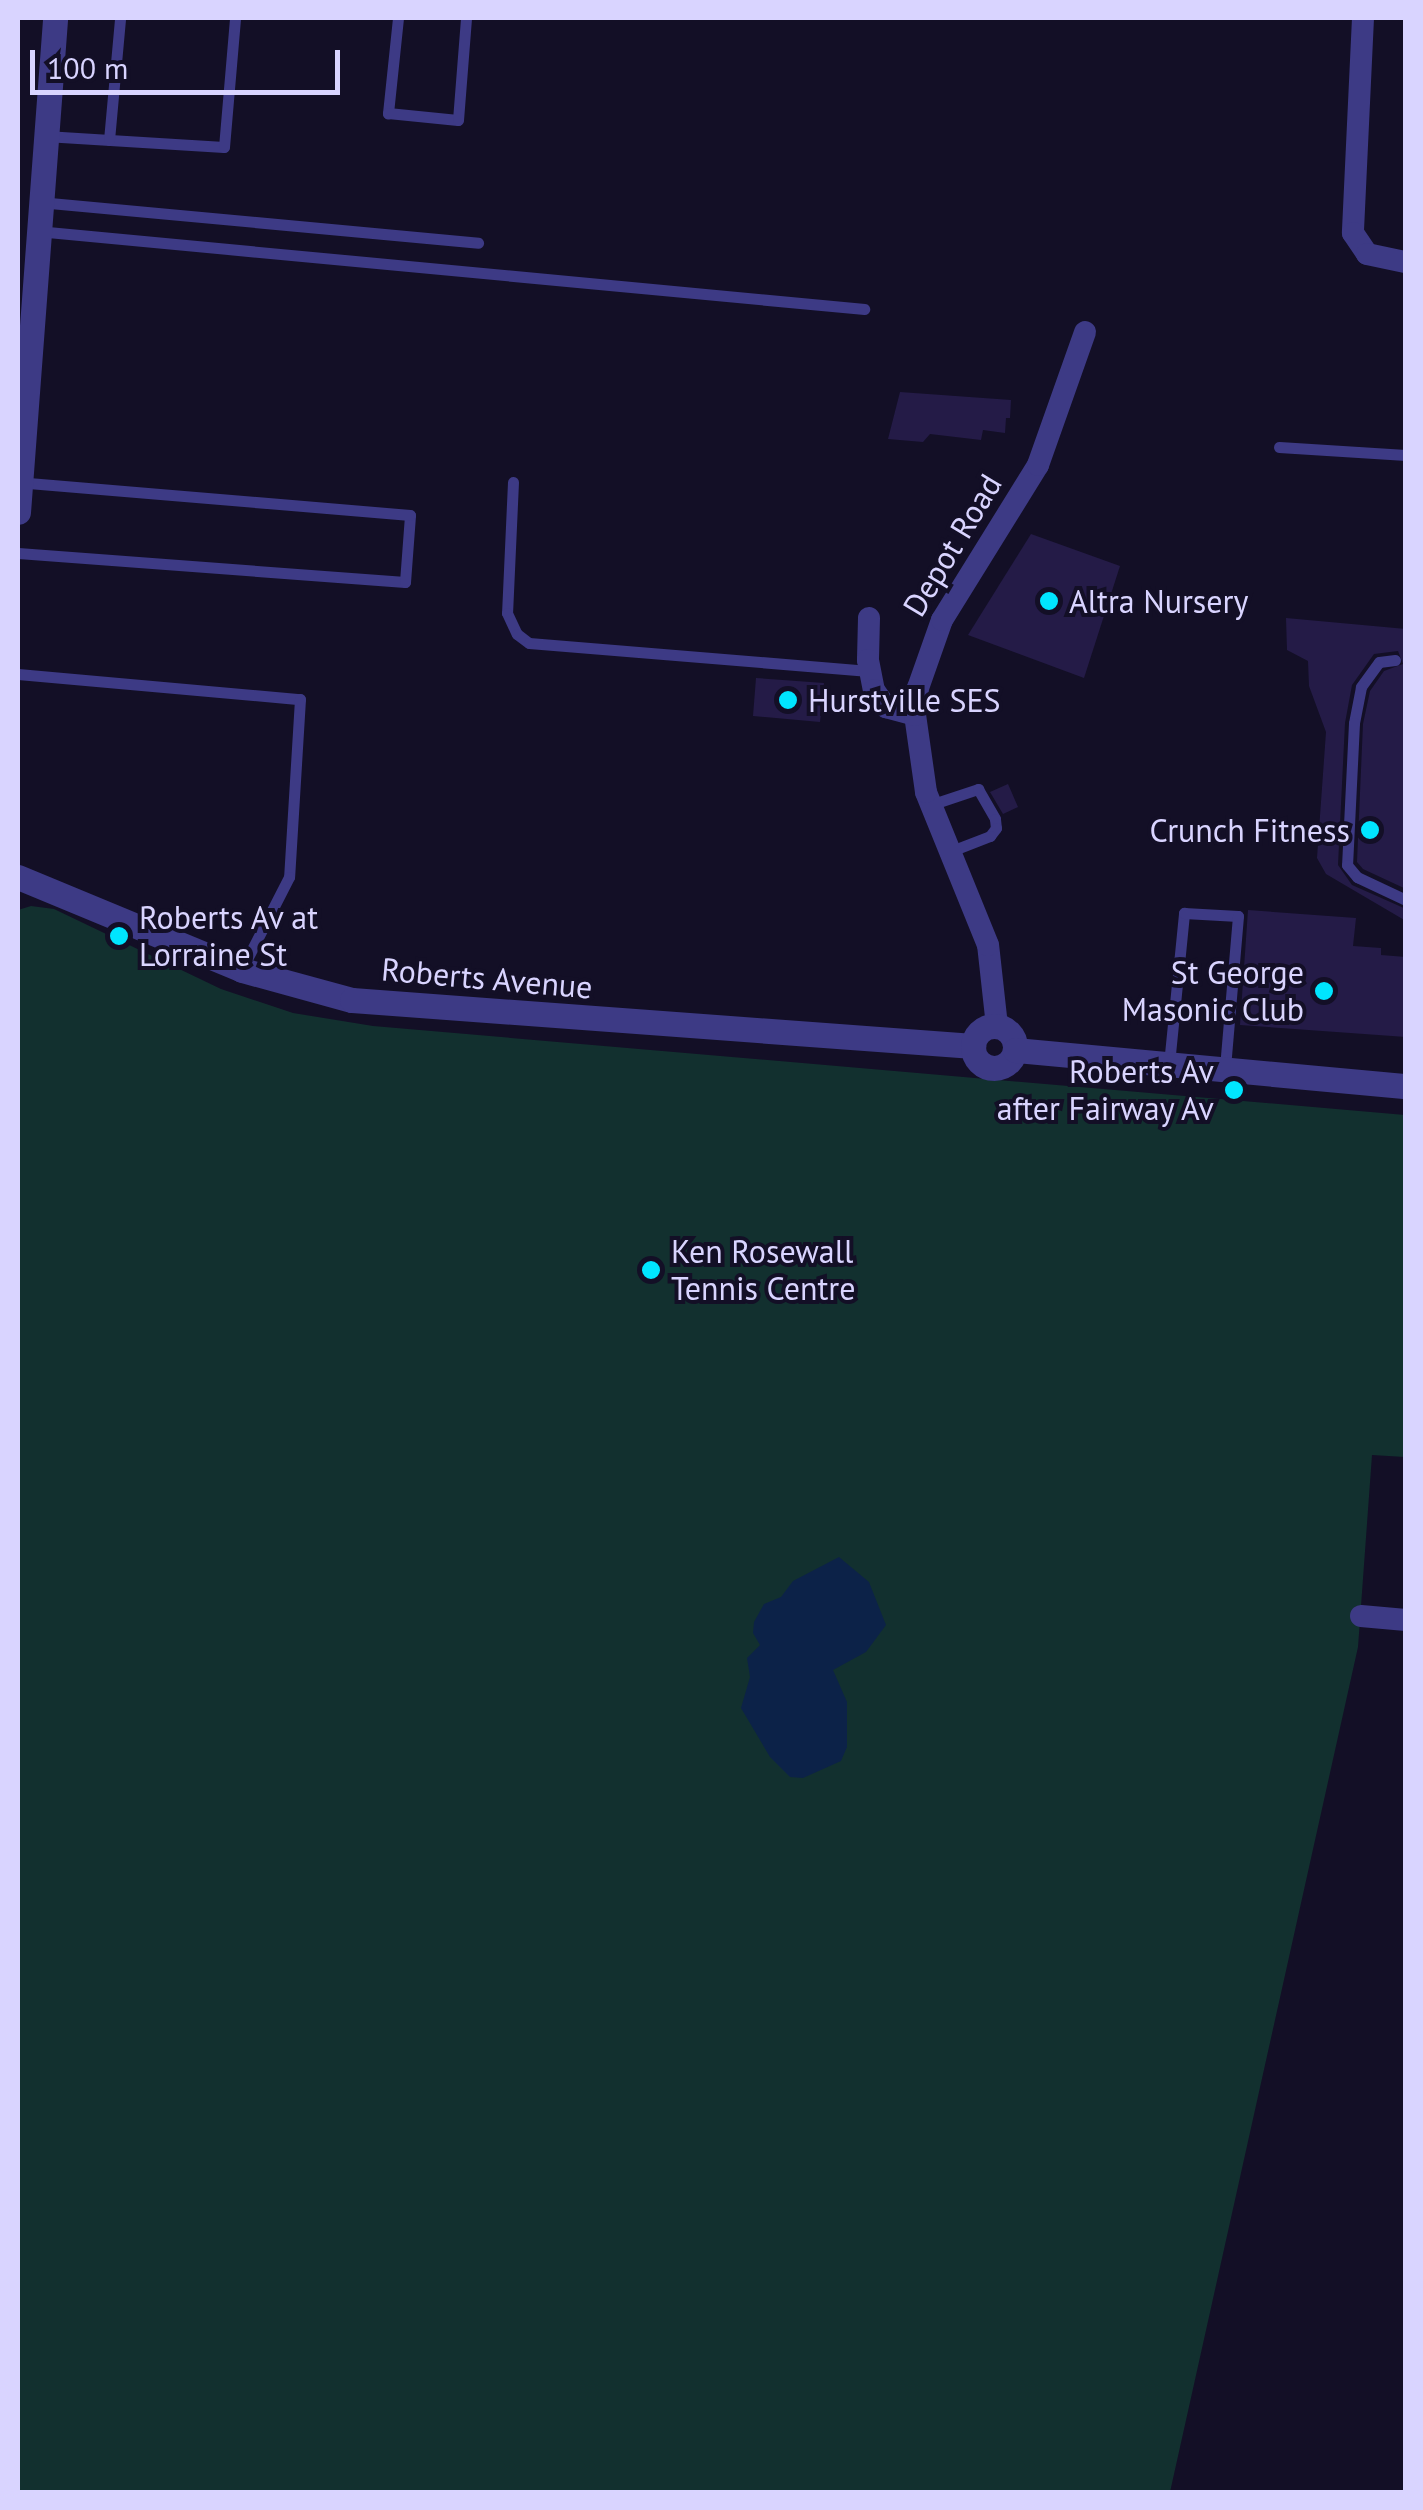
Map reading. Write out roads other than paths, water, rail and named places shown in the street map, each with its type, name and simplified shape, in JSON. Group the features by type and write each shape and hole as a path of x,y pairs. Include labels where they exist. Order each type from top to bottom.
{"street":[{"path":"18,512 55,18"},
{"path":"1363,18 1353,232 1367,254 1406,262"},
{"name":"Depot Road","path":"997,1026 988,945 930,805 915,715 932,640 1038,464 1084,332"},
{"path":"869,618 870,671 880,702 894,712 915,715"},
{"name":"Roberts Avenue","path":"18,878 242,970 352,1000 973,1046 978,1059 989,1067 1008,1062 1015,1050 1406,1086"},
{"path":"973,1046 983,1029 997,1026 1013,1037 1015,1050"},
{"path":"1360,1616 1406,1620"}],"lane":[{"path":"110,140 120,18"},
{"path":"45,136 224,148 235,18"},
{"path":"398,18 388,113 458,120 466,18"},
{"path":"40,202 478,242"},
{"path":"37,231 864,309"},
{"path":"1279,446 1406,455"},
{"path":"18,553 405,582 410,515 20,482"},
{"path":"513,482 507,613 517,634 529,643 870,671"},
{"path":"1395,660 1378,662 1362,688 1354,722 1346,865 1357,877 1406,900"},
{"path":"18,674 300,699 289,877 242,970"},
{"path":"930,805 978,788 995,819 996,828 990,836 949,852"},
{"path":"1170,1064 1184,913 1238,916 1225,1069"}],"water":[{"path":"839,1557 869,1582 886,1625 866,1652 833,1670 847,1702 847,1747 841,1761 803,1778 790,1777 770,1757 741,1708 750,1677 747,1658 760,1645 753,1633 754,1622 764,1604 781,1597 793,1581"}],"place":[{"name":"Altra Nursery","path":"1049,601"},
{"name":"Hurstville SES","path":"788,700"},
{"name":"Crunch Fitness","path":"1370,830"},
{"name":"Roberts Av at Lorraine St","path":"119,936"},
{"name":"St George Masonic Club","path":"1324,991"},
{"name":"Roberts Av after Fairway Av","path":"1234,1090"},
{"name":"Ken Rosewall Tennis Centre","path":"651,1270"}]}
